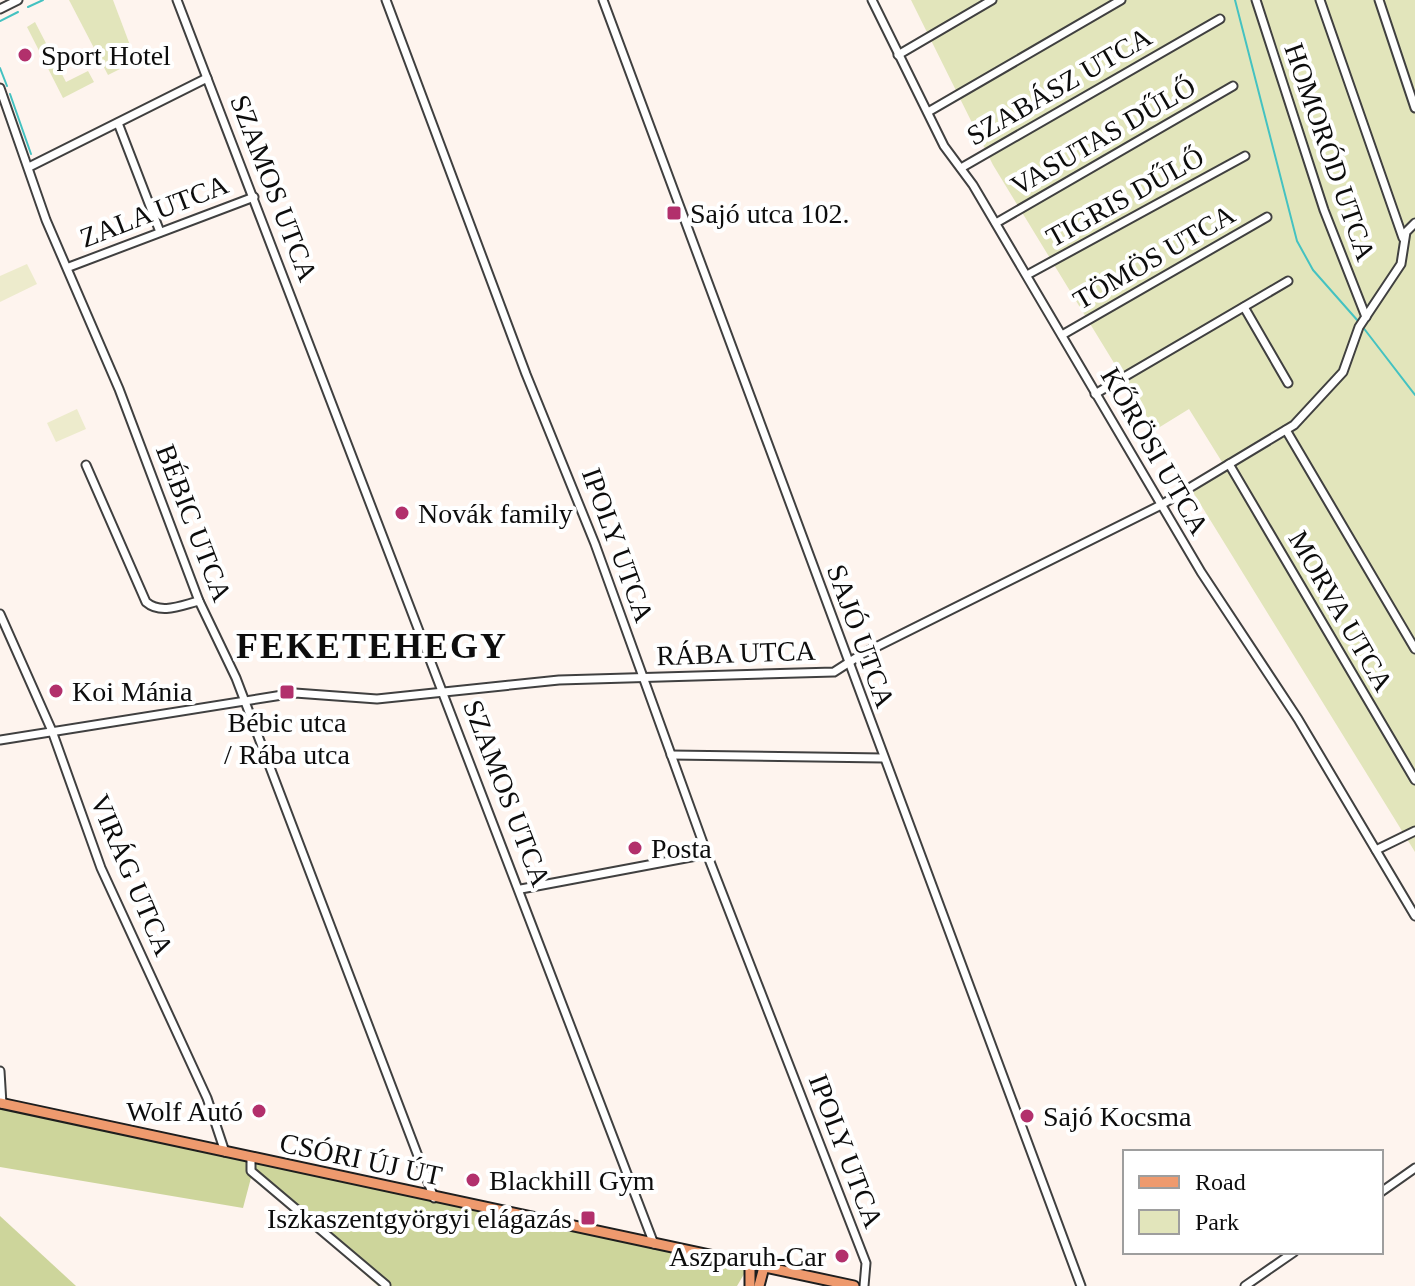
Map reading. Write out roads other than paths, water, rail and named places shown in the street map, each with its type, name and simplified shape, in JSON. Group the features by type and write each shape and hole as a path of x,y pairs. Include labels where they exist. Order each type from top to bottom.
{"main road":[{"name":"CSÓRI ÚJ ÚT","path":"1,1104 854,1286"},
{"path":"750,1264 750,1286"},
{"path":"759,1286 764,1267"}],"street":[{"path":"0,9 18,0"},
{"name":"SZAMOS UTCA","path":"177,0 521,889 654,1244"},
{"name":"IPOLY UTCA","path":"386,0 707,854 866,1263 864,1286"},
{"name":"SAJÓ UTCA","path":"603,0 1081,1286"},
{"name":"KŐRÖSI UTCA","path":"872,0 944,146 996,223 1161,505 1298,719 1415,916"},
{"path":"898,55 992,0"},
{"path":"928,112 1121,0"},
{"name":"HOMORÓD UTCA","path":"1256,0 1362,322"},
{"path":"1320,0 1409,254"},
{"path":"1379,0 1415,108"},
{"name":"SZABÁSZ UTCA","path":"961,168 1220,19"},
{"path":"29,167 207,78"},
{"name":"VASUTAS DŰLŐ","path":"996,223 1233,86"},
{"name":"BÉBIC UTCA","path":"0,88 46,220 69,267 199,601 245,701 434,1198"},
{"path":"118,123 160,232"},
{"name":"TIGRIS DŰLŐ","path":"1027,275 1245,156"},
{"name":"ZALA UTCA","path":"69,267 254,197"},
{"name":"TÖMÖS UTCA","path":"1062,335 1267,217"},
{"path":"1403,238 1415,223"},
{"name":"RÁBA UTCA","path":"0,740 295,693 377,699 520,683 828,673 1161,505 1286,430 1343,372 1362,322 1409,254"},
{"path":"1095,394 1288,281"},
{"path":"1244,307 1288,383"},
{"path":"1286,430 1415,649"},
{"name":"MORVA UTCA","path":"1229,464 1415,780"},
{"path":"86,465 146,602 157,609 167,609 199,601"},
{"name":"VIRÁG UTCA","path":"0,614 52,731 101,868 207,1098 225,1152"},
{"path":"671,755 883,758"},
{"path":"1376,850 1415,831"},
{"path":"521,889 707,854"},
{"path":"0,1071 1,1104"},
{"path":"251,1158 251,1171 386,1285"},
{"path":"1383,1191 1415,1168"},
{"path":"1245,1286 1291,1254"}],"waterway":[{"path":"28,7 43,0"},
{"path":"1235,0 1297,241 1313,270 1358,321"},
{"path":"0,21 18,12"},
{"path":"0,68 7,86"},
{"path":"10,94 31,154"},
{"path":"1362,326 1415,395"}],"place":[{"name":"Sport Hotel","path":"25,55"},
{"name":"Sajó utca 102.","path":"674,213"},
{"name":"Novák family","path":"402,513"},
{"name":"Koi Mánia","path":"56,691"},
{"name":"Bébic utca / Rába utca","path":"287,692"},
{"name":"Posta","path":"635,848"},
{"name":"Wolf Autó","path":"259,1111"},
{"name":"Sajó Kocsma","path":"1027,1116"},
{"name":"Blackhill Gym","path":"473,1180"},
{"name":"Iszkaszentgyörgyi elágazás","path":"588,1218"},
{"name":"Aszparuh-Car","path":"842,1256"}],"district":[{"name":"FEKETEHEGY","path":"372,646"}]}
